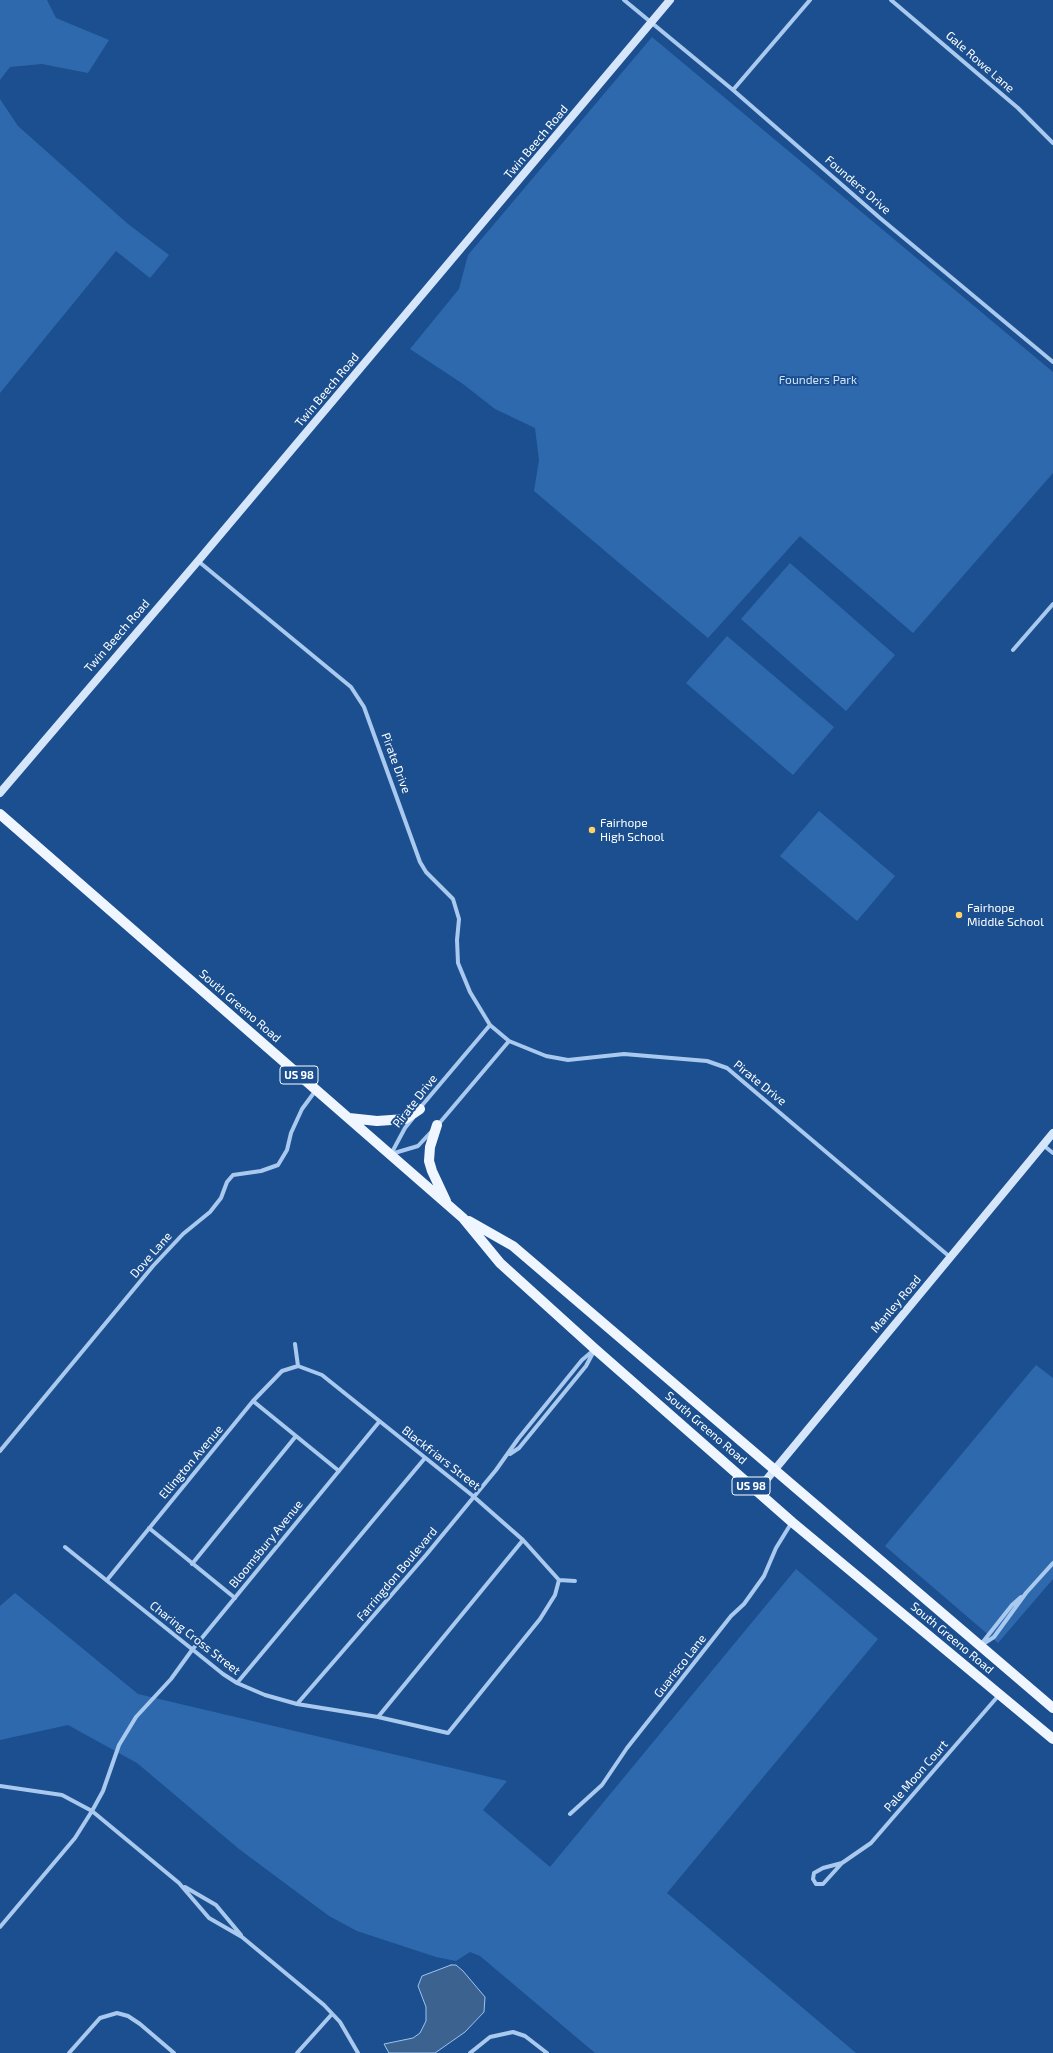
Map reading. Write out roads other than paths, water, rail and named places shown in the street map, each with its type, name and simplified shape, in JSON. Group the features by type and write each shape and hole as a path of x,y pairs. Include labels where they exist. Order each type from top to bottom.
{"main road":[{"name":"South Greeno Road","path":"0,814 448,1204 463,1218 500,1262 595,1349 792,1522 1053,1739"},
{"path":"349,1118 377,1121 405,1119 420,1109"},
{"path":"437,1125 430,1147 429,1161 432,1171 448,1204"},
{"name":"South Greeno Road","path":"463,1218 513,1246 774,1471 1053,1708"}],"street":[{"name":"Founders Drive","path":"624,0 651,24 733,90 880,218 1053,362"},
{"name":"Twin Beech Road","path":"0,793 198,561 670,0"},
{"path":"733,90 810,0"},
{"name":"Gale Rowe Lane","path":"891,0 1018,108 1053,143"},
{"name":"Pirate Drive","path":"198,561 351,687 364,707 420,862 426,872 454,899 459,919 457,940 458,963 470,992 490,1025 509,1041 546,1056 568,1060 624,1054 707,1061 727,1068 951,1257"},
{"path":"1013,650 1053,604"},
{"name":"Pirate Drive","path":"391,1154 405,1128 490,1025"},
{"path":"391,1154 418,1146 509,1041"},
{"name":"Dove Lane","path":"0,1451 153,1266 180,1237 210,1212 220,1198 227,1182 234,1175 261,1171 278,1165 288,1150 291,1133 302,1109 316,1090"},
{"name":"Manley Road","path":"757,1491 1053,1133"},
{"path":"1043,1145 1053,1153"},
{"path":"295,1344 298,1366"},
{"name":"Farringdon Boulevard","path":"508,1455 518,1448 586,1366 595,1349"},
{"name":"Farringdon Boulevard","path":"297,1704 426,1555 508,1455 518,1439 577,1366 595,1349"},
{"name":"Ellington Avenue","path":"107,1580 253,1401 282,1371 298,1366"},
{"name":"Blackfriars Street","path":"298,1366 322,1375 379,1422 474,1496 523,1540 559,1580"},
{"path":"253,1401 339,1471"},
{"name":"Bloomsbury Avenue","path":"0,1927 75,1838 103,1791 119,1745 127,1730 171,1679 192,1650 379,1422"},
{"path":"192,1564 296,1436"},
{"path":"237,1683 426,1458"},
{"name":"Guarisco Lane","path":"570,1814 602,1784 627,1748 731,1616 744,1604 764,1576 776,1548 792,1522"},
{"path":"149,1528 235,1598"},
{"path":"378,1717 523,1540"},
{"name":"Charing Cross Street","path":"65,1547 192,1650 237,1683 265,1696 297,1704 378,1717 448,1733 540,1619 555,1595 559,1580"},
{"path":"980,1646 989,1632 1012,1605 1026,1593 1053,1563"},
{"path":"559,1580 575,1581"},
{"name":"Pale Moon Court","path":"842,1864 823,1868 814,1873 813,1879 816,1884 823,1884 842,1864 871,1843 1000,1695"},
{"path":"0,1786 62,1795 92,1811 178,1884 209,1918 242,1937"},
{"path":"178,1884 216,1905 242,1937 332,2014 346,2031 358,2053"},
{"path":"69,2053 100,2018 116,2013 128,2016 140,2024 174,2053"},
{"path":"297,2053 332,2014"},
{"path":"470,2053 490,2037 513,2032 525,2036 547,2053"}],"place":[{"name":"Fairhope High School","path":"592,830"},
{"name":"Fairhope Middle School","path":"959,915"}],"park label":[{"name":"Founders Park","path":"818,380"}]}
